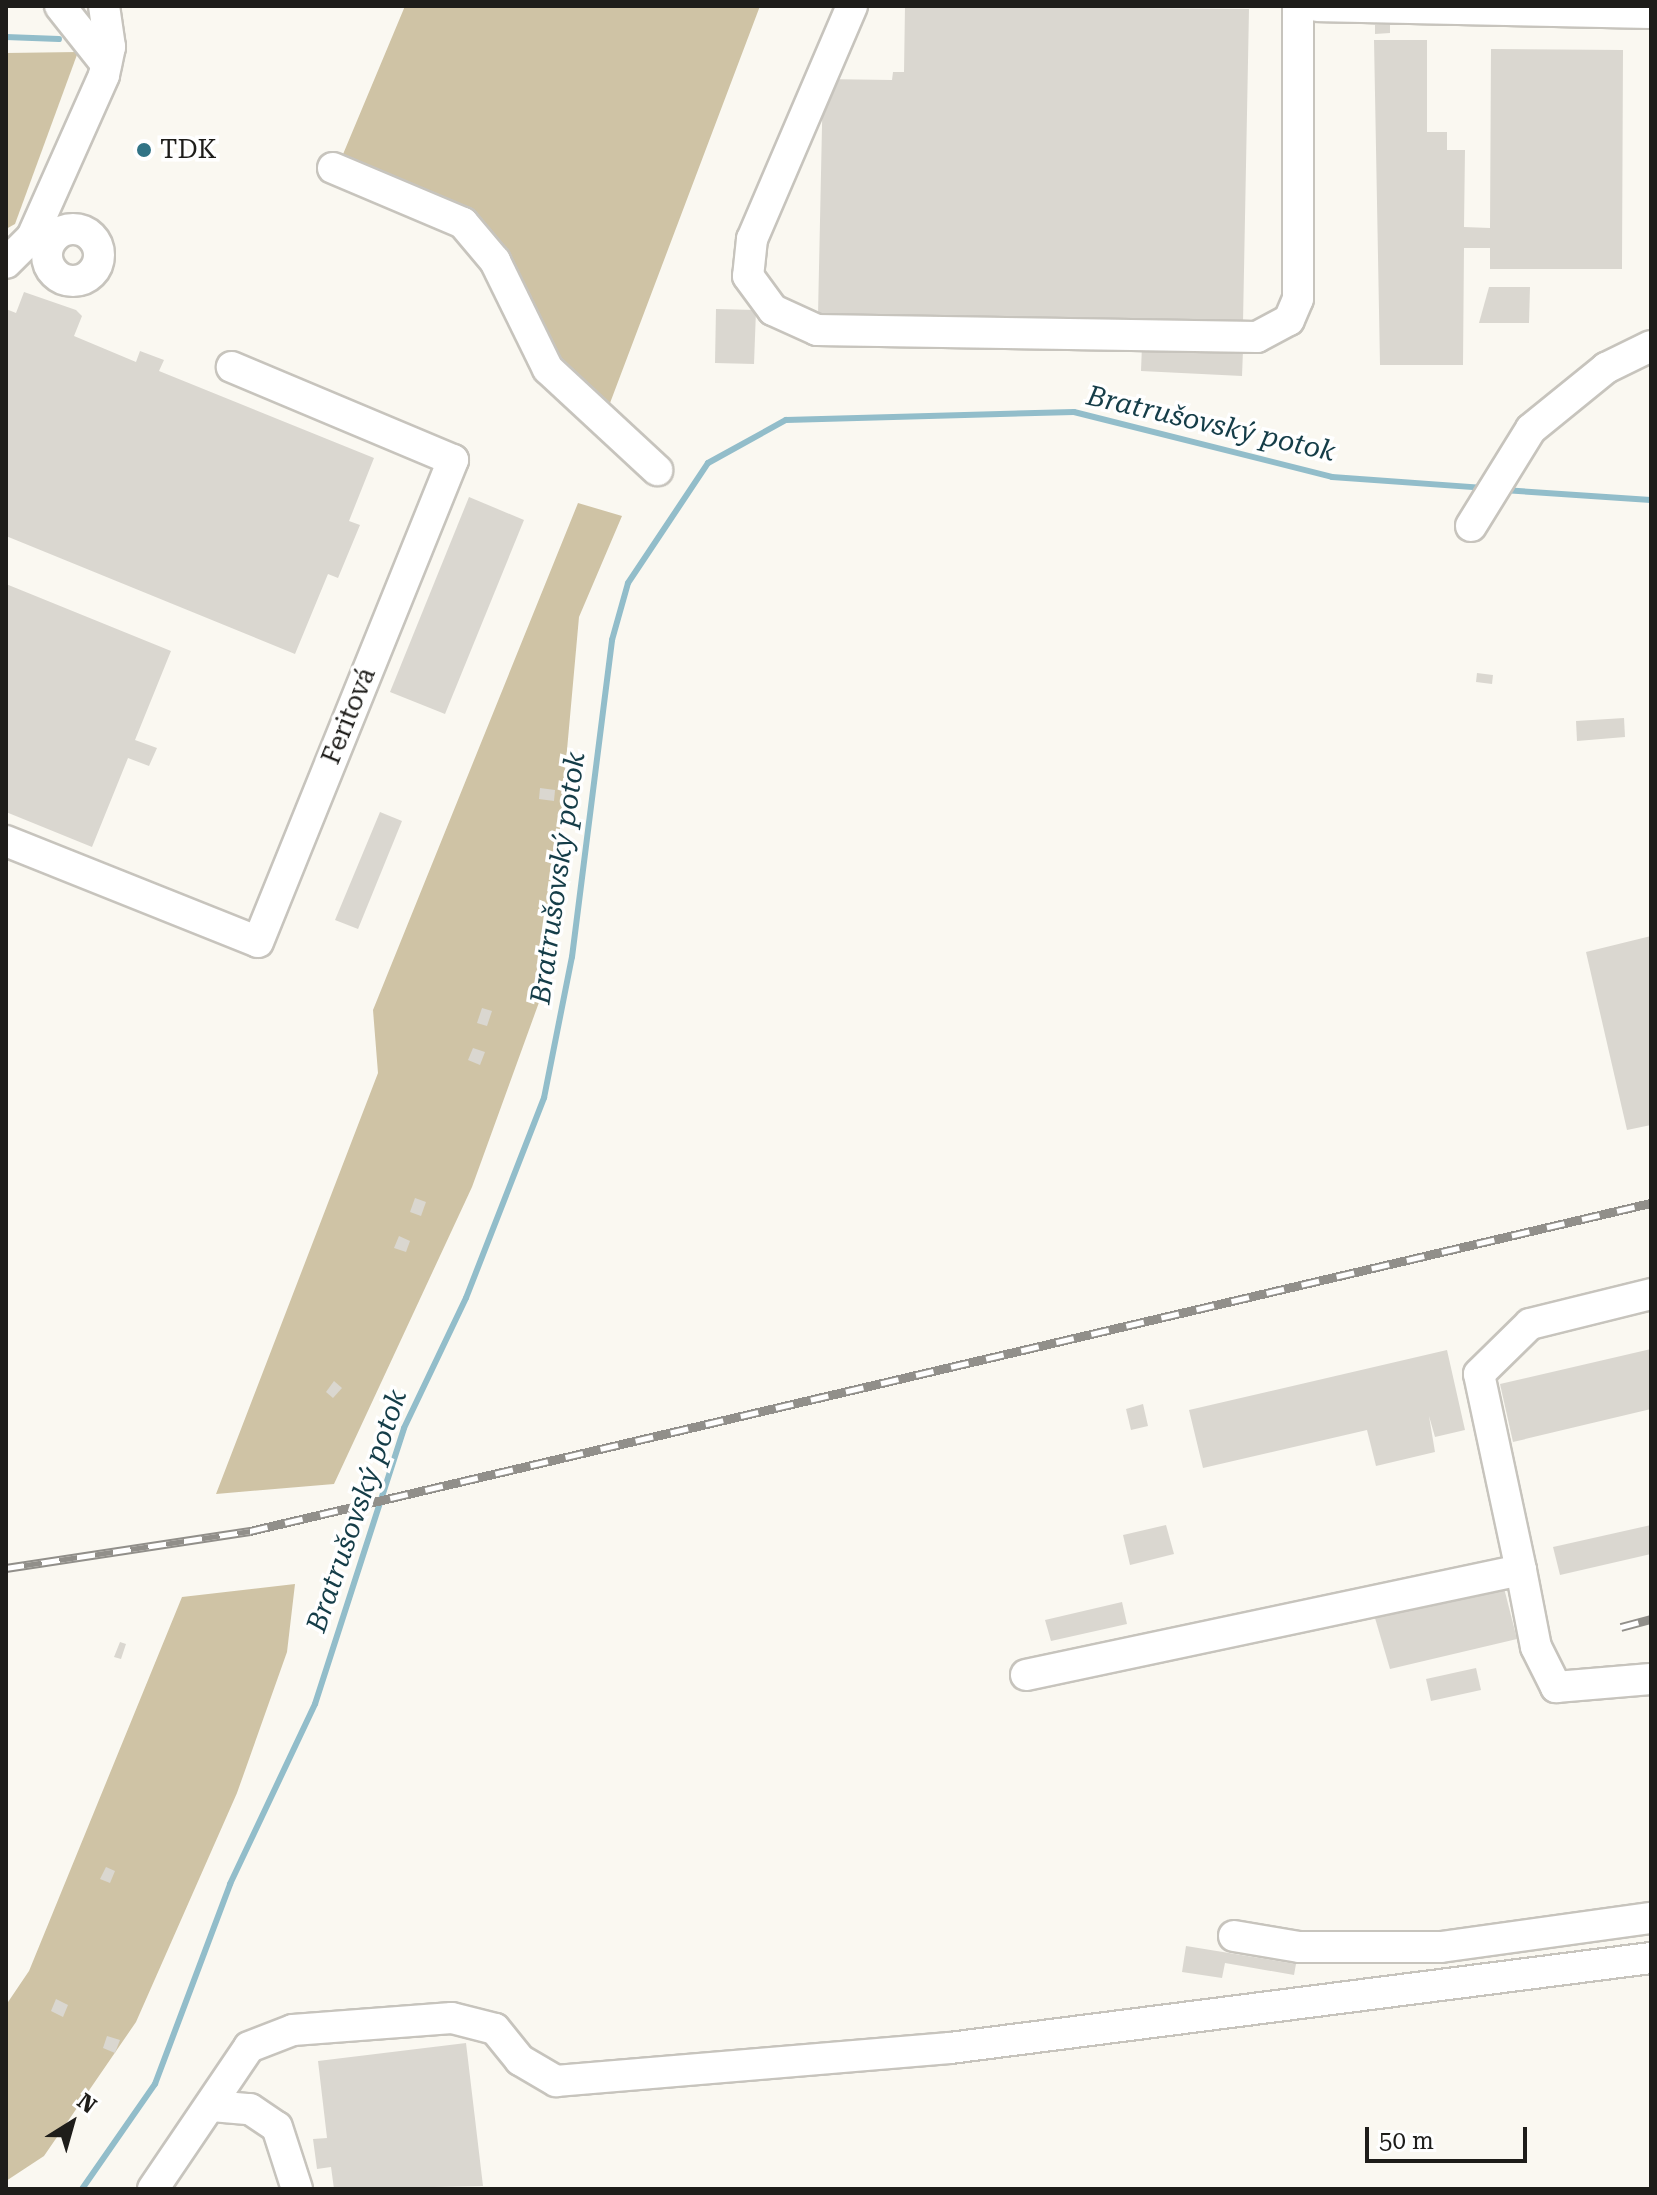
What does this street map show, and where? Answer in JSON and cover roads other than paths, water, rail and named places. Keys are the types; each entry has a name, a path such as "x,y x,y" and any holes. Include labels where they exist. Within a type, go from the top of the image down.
{"street":[{"path":"60,6 105,69"},
{"path":"6,263 41,241 105,69 104,6"},
{"path":"852,6 752,239 748,276 773,310 817,330 1257,337 1289,320 1298,299 1298,6"},
{"path":"1317,6 1350,12 1651,13"},
{"path":"333,168 463,223 495,261 548,369 657,470"},
{"path":"1475,517 1501,468 1564,398 1651,346"},
{"name":"Feritová","path":"6,841 258,942 453,460 232,367"},
{"path":"1651,1294 1530,1324 1479,1374 1536,1647 1556,1687 1651,1679"},
{"path":"1026,1675 1521,1570"},
{"path":"1234,1936 1299,1947 1441,1947 1651,1918"},
{"path":"153,2189 249,2047 293,2030 452,2018 495,2029 520,2060 556,2081 950,2048 1651,1958"},
{"path":"212,2106 250,2109 277,2127 297,2189"}],"waterway":[{"path":"6,37 59,39"},
{"name":"Bratrušovský potok","path":"82,2189 155,2084 230,1884 315,1704 404,1428 466,1298 544,1098 572,957 612,640 628,583 708,463 786,420 1074,412 1332,477 1484,488"},
{"name":"Bratrušovský potok","path":"1503,490 1651,500"}],"railway":[{"path":"6,1568 250,1531 1651,1203"},
{"path":"1621,1627 1651,1619"}],"place":[{"name":"TDK","path":"144,150"}]}
